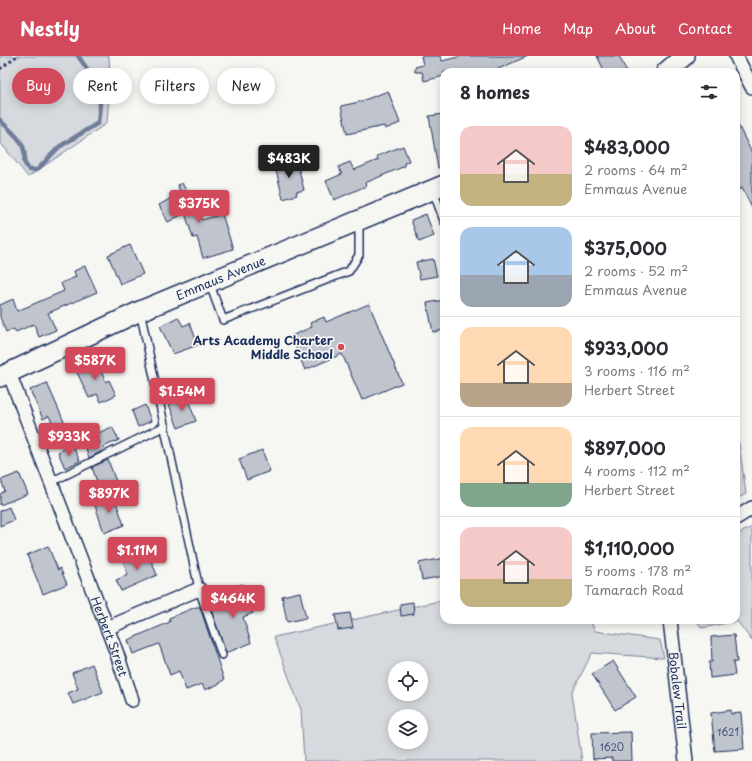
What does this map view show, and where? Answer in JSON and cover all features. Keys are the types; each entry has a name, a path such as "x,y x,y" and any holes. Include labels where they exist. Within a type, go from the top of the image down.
{"main road":[{"path":"671,68 685,56"},
{"name":"Emmaus Avenue","path":"5,375 140,311 439,187"}],"street":[{"path":"736,56 752,87"},
{"name":"Herbert Street","path":"5,375 51,482 116,651 132,700"},
{"path":"740,516 752,508"},
{"path":"107,628 199,589"},
{"name":"Bobalew Trail","path":"670,624 686,761"}],"lane":[{"path":"209,282 223,320 349,271 359,255 359,220"},
{"path":"140,311 199,589 222,655"},
{"path":"51,482 165,426"}],"path":[{"path":"0,69 13,57 17,56"}],"shaded area":[{"path":"0,56 109,56 110,68 73,68 73,104 108,104 107,123 28,177 0,142"},
{"path":"740,450 746,494 740,497"},
{"path":"752,527 752,641 739,624 740,533"},
{"path":"440,601 440,624 592,624 595,631 660,640 664,658 592,653 572,693 582,761 304,761 301,710 274,637"},
{"path":"699,624 722,624 702,628"}],"building":[{"path":"421,56 440,56 442,61 462,56 528,56 500,68 440,68 440,77 424,81 422,72 415,72 415,67 423,65"},
{"path":"597,56 619,56 625,68 603,68"},
{"path":"388,91 400,123 385,129 384,126 347,134 341,106 359,102"},
{"path":"440,115 440,168 438,168 429,116"},
{"path":"740,129 752,153 752,208 742,188 740,189"},
{"path":"403,146 409,161 404,163 405,166 365,183 366,186 334,200 326,181 342,174 338,167 350,162 354,170 378,160 377,156"},
{"path":"297,162 304,190 296,192 297,195 283,199 275,166"},
{"path":"182,183 202,220 222,214 233,249 203,258 197,237 193,238 185,213 168,222 159,205 180,193 178,185"},
{"path":"426,214 434,236 419,242 411,220"},
{"path":"130,245 143,274 120,284 108,255"},
{"path":"433,259 437,276 420,279 416,262"},
{"path":"85,266 97,292 48,313 56,330 39,337 34,324 16,332 14,329 6,332 0,317 0,305 13,299 17,311 64,291 61,283 76,277 74,271"},
{"path":"440,301 440,331 433,332 427,303"},
{"name":"Arts Academy Charter Middle School","path":"369,304 402,383 362,400 342,354 305,370 291,336 312,327 310,323 324,317 326,322"},
{"path":"178,317 183,326 190,323 198,345 173,354 160,326"},
{"path":"95,359 106,382 109,380 116,395 101,402 97,394 89,398 75,368"},
{"path":"47,383 69,433 59,437 49,416 43,419 30,390"},
{"path":"187,397 196,421 178,428 169,404"},
{"path":"145,405 151,421 138,427 132,411"},
{"path":"112,427 119,440 103,447 104,450 89,458 86,449 100,443 96,434"},
{"path":"72,445 80,461 65,468 58,452"},
{"path":"262,450 270,471 247,480 239,459"},
{"path":"108,460 117,484 100,491 92,467"},
{"path":"19,473 28,494 0,505 0,494 5,491 1,480"},
{"path":"113,493 124,525 104,533 95,505 103,502 101,497"},
{"path":"9,507 14,520 0,526 0,511"},
{"path":"48,546 58,570 60,568 67,584 43,594 27,555"},
{"path":"147,551 157,575 121,591 116,580 128,575 123,561"},
{"path":"440,559 440,577 422,580 419,563"},
{"path":"242,584 253,613 243,617 251,643 226,653 209,604 234,594 231,588"},
{"path":"300,592 306,618 287,622 282,596"},
{"path":"413,602 414,614 401,616 400,604"},
{"path":"196,607 200,607 224,680 220,682 221,683 205,690 202,684 186,690 179,671 170,675 159,644 133,654 128,640 170,622 169,618"},
{"path":"350,613 353,628 338,630 335,615"},
{"path":"734,635 737,662 733,662 735,675 710,678 709,662 712,662 711,637"},
{"path":"613,661 636,697 615,710 592,674"},
{"path":"92,664 103,692 73,704 68,693 78,689 72,673"},
{"path":"731,710 731,714 741,713 744,749 715,751 711,713"},
{"path":"631,732 632,761 612,761 612,758 593,759 592,733"}],"waterway":[{"path":"0,120 22,144 25,155 24,162 29,170 37,170 59,147 98,123 101,94 92,76 78,56"}],"place":[{"name":"Arts Academy Charter Middle School","path":"341,347"}]}
